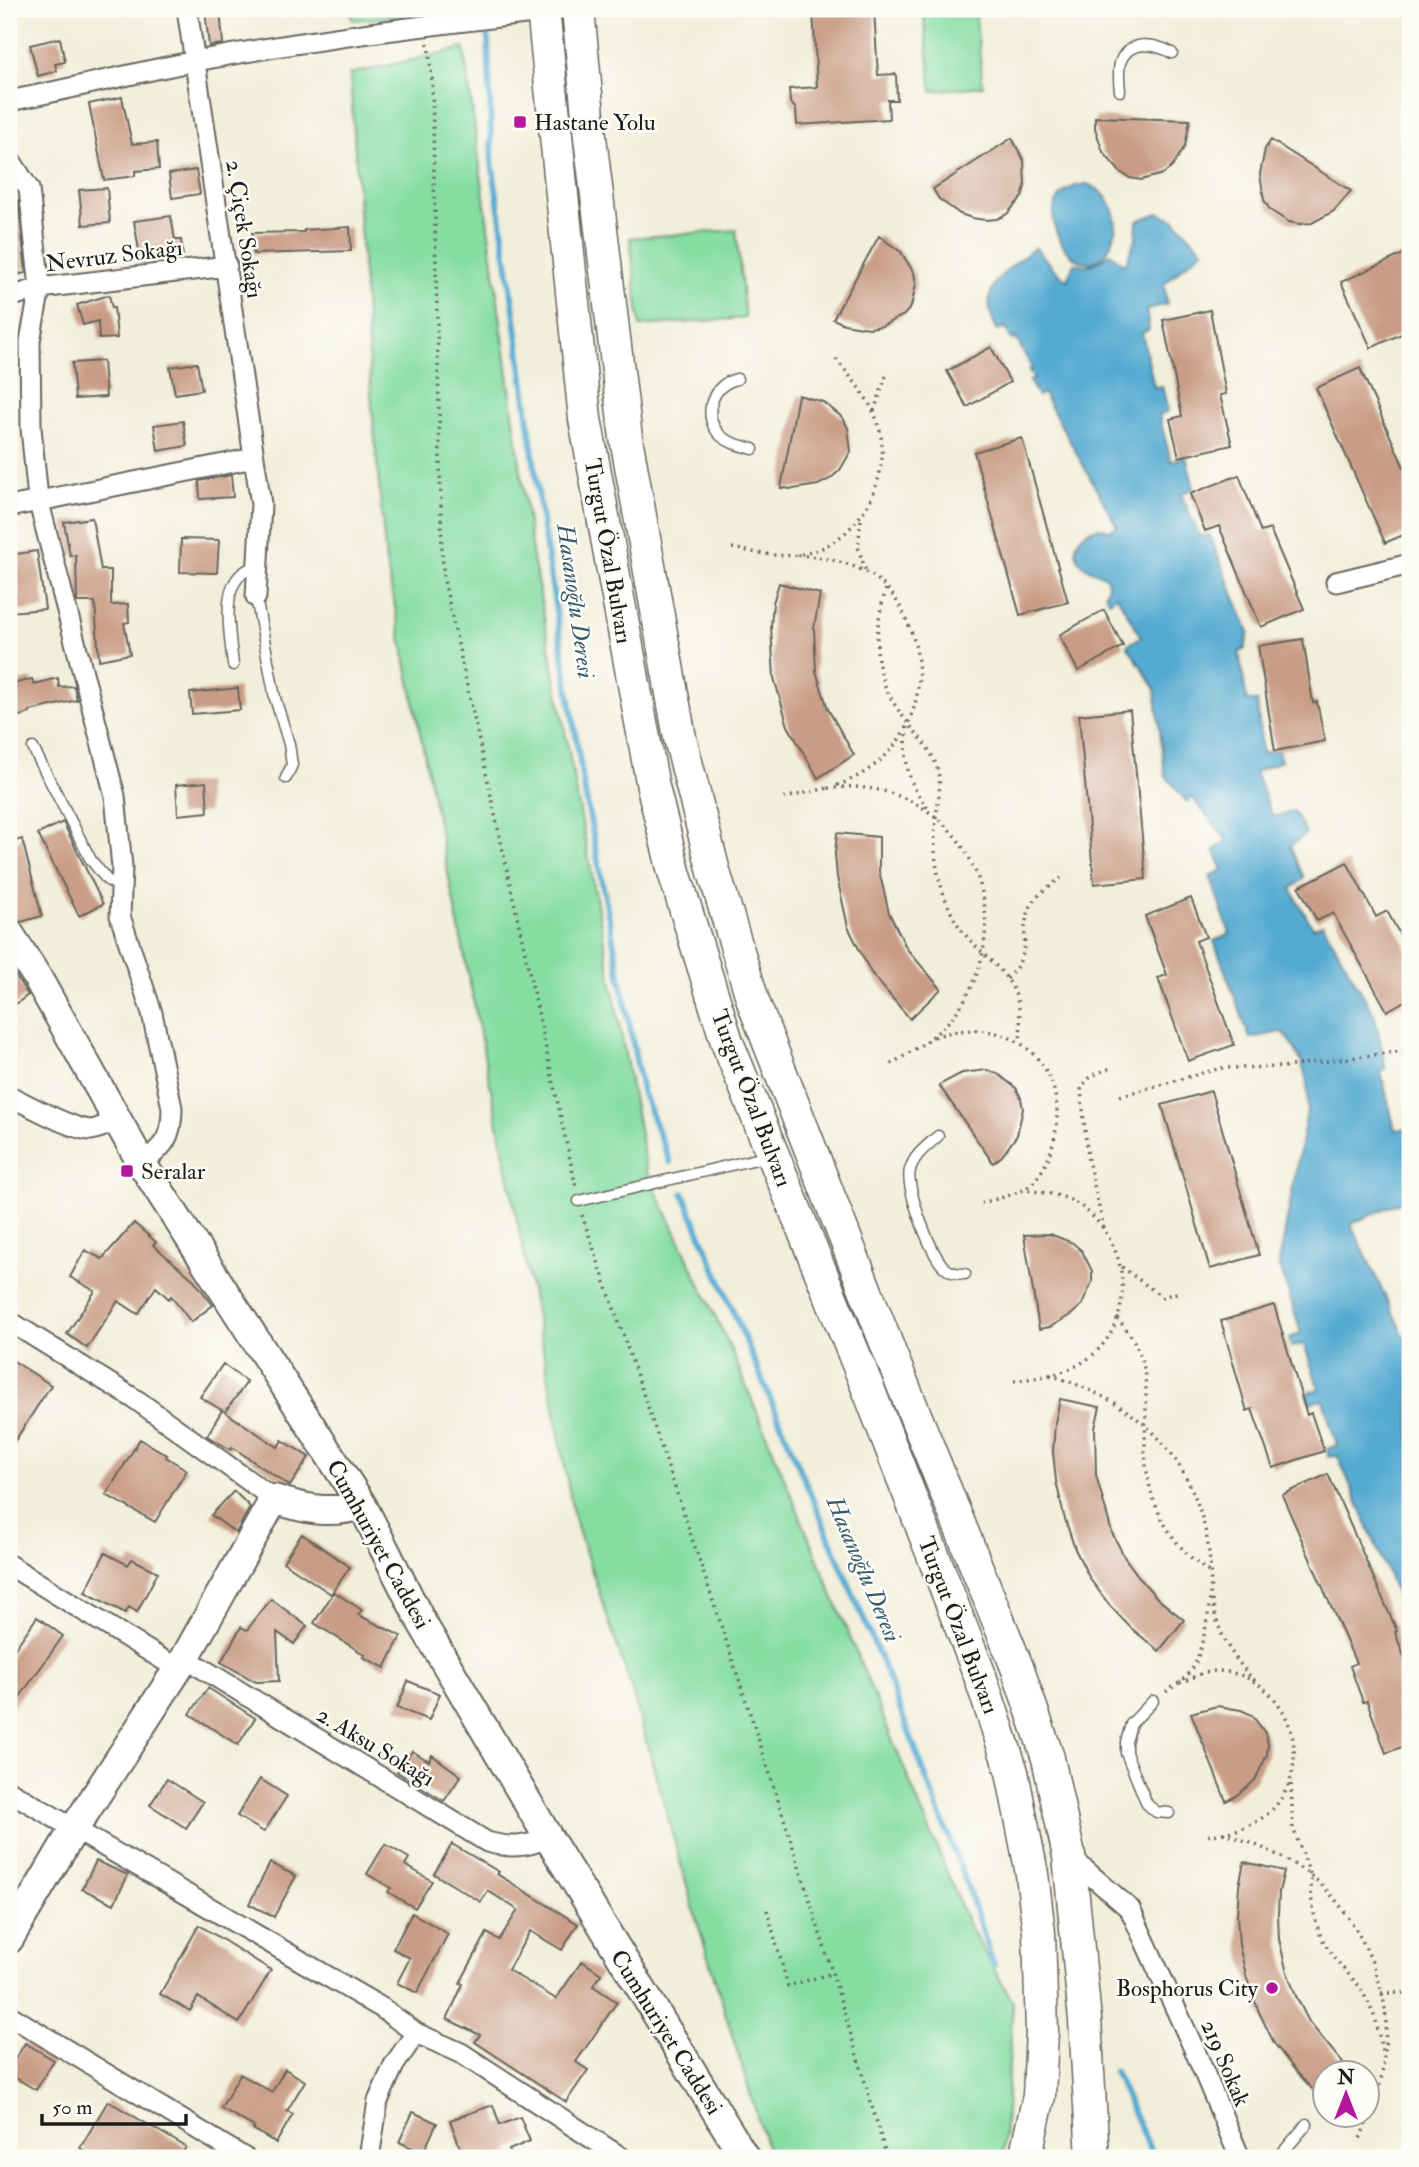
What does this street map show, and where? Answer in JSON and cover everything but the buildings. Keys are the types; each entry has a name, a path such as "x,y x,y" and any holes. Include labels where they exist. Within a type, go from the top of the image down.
{"main road":[{"name":"Turgut Özal Bulvarı","path":"578,9 590,137 626,438 680,738 714,872 754,1004 890,1353 1017,1667 1048,1758 1069,1856 1085,2020 1093,2158"},
{"name":"Turgut Özal Bulvarı","path":"543,10 585,419 653,787 674,872 727,1042 869,1391 974,1660 1012,1772 1032,1874 1039,1933 1041,1989 1039,2096 1025,2158"},
{"name":"Cumhuriyet Caddesi","path":"9,933 37,977 142,1164 362,1505 422,1623 548,1837 745,2158"},
{"path":"9,1939 74,1829 181,1664 274,1499 302,1508 329,1511 362,1505"}],"street":[{"name":"2. Çiçek Sokağı","path":"187,9 261,504 256,597"},
{"path":"9,101 194,61 543,10"},
{"path":"9,158 29,189 40,288 30,341 31,428 38,499 115,796 122,867 120,916 152,1013 172,1108 172,1121 163,1147 142,1164"},
{"name":"Nevruz Sokağı","path":"9,298 40,288 227,267"},
{"path":"9,507 38,499 254,458"},
{"path":"1336,582 1410,564"},
{"path":"9,1096 77,1128 90,1130 117,1120"},
{"path":"9,1321 138,1401 274,1499"},
{"name":"2. Aksu Sokağı","path":"9,1565 487,1842 505,1847 520,1847 548,1837"},
{"path":"9,1791 382,2008 416,2033 461,2053 622,2158"},
{"name":"219 Sokak","path":"1069,1856 1130,1909 1240,2158"},
{"path":"9,2015 245,2158"},
{"path":"369,2158 378,2101 394,2065 416,2033"}],"lane":[{"path":"1120,91 1120,65 1129,50 1139,45 1153,45 1172,53"},
{"path":"737,379 722,384 715,393 710,411 711,420 723,438 753,449"},
{"path":"233,665 230,614 232,587 246,570 257,565"},
{"path":"256,597 275,698 289,744 292,765 286,778"},
{"path":"33,748 91,860 107,880 121,887"},
{"path":"938,1136 914,1160 910,1169 910,1188 936,1258 949,1271 965,1274"},
{"path":"579,1202 773,1155"},
{"path":"1153,1701 1131,1724 1126,1753 1147,1804 1156,1812 1169,1813"},
{"path":"1279,2158 1307,2124"}],"path":[{"path":"426,25 432,79 444,580 579,1202 734,1662 833,1973 887,2158"},
{"path":"798,555 819,550 839,537 861,517 874,494 882,454 880,430 873,413 856,383 835,358"},
{"path":"873,413 886,376"},
{"path":"861,517 858,547 866,572"},
{"path":"732,548 776,556 824,557 866,572 895,598 906,619 919,659 915,705 894,747 882,761 847,782 784,798"},
{"path":"886,589 877,632 880,675 890,698 935,761 939,778 934,844 936,870 953,916 966,937 1013,987 1021,1024 1020,1042"},
{"path":"908,723 905,749 910,782 936,818"},
{"path":"828,788 854,786 880,790 904,798 948,827 974,865 983,887 987,928 983,956 971,990 959,1009 932,1038"},
{"path":"1007,979 1022,960 1030,908 1041,893 1061,877"},
{"path":"891,1064 932,1038 954,1030 978,1029 999,1033 1020,1042 1047,1072 1054,1092 1056,1129 1046,1164 1037,1179 1024,1190 982,1203"},
{"path":"1120,1096 1221,1068 1283,1067 1410,1050"},
{"path":"1014,1381 1073,1368 1104,1342 1117,1318 1123,1285 1122,1267 1105,1230 1088,1160 1081,1090 1093,1075 1111,1068"},
{"path":"1024,1190 1050,1194 1074,1202 1105,1230"},
{"path":"1122,1267 1162,1297 1180,1292"},
{"path":"1117,1318 1137,1347 1144,1368 1146,1469 1153,1500 1168,1531 1189,1558 1211,1573"},
{"path":"1050,1375 1080,1385 1112,1401 1145,1425 1173,1455 1189,1485 1202,1517 1210,1556 1216,1623 1236,1660 1277,1701 1288,1719 1294,1738 1295,1761 1291,1782 1293,1828 1311,1876 1311,1896 1321,1937 1333,1957 1360,1987 1368,2002 1376,2020 1384,2060"},
{"path":"1178,1684 1193,1669 1212,1596"},
{"path":"1153,1701 1178,1684 1201,1674 1220,1671 1241,1676 1259,1685"},
{"path":"1205,1836 1251,1825 1283,1797 1291,1782"},
{"path":"1223,1833 1271,1851 1311,1876 1339,1905 1367,1950 1384,2008 1384,2060 1377,2096 1360,2139"},
{"path":"767,1910 788,1986 833,1973"},
{"path":"1381,1993 1410,1993"}],"green space":[{"path":"351,9 463,9 463,13 352,20"},
{"path":"923,9 975,9 983,86 932,91"},
{"path":"464,48 532,553 647,1172 730,1347 968,1923 1013,2002 1003,2158 770,2158 696,1918 631,1687 574,1518 386,562 372,407 350,74"},
{"path":"736,230 745,318 640,326 630,238"}],"water":[{"path":"1086,184 1103,194 1108,201 1113,209 1115,227 1110,246 1097,260 1083,262 1070,254 1060,240 1054,223 1055,205 1065,192"},
{"path":"1158,213 1174,219 1203,250 1164,284 1167,304 1146,309 1149,330 1142,333 1154,387 1162,386 1168,411 1159,415 1171,461 1186,456 1194,488 1181,494 1200,537 1209,534 1249,632 1245,649 1239,652 1247,701 1257,701 1262,753 1278,750 1281,761 1255,772 1273,817 1294,811 1306,834 1290,846 1304,878 1291,889 1313,928 1323,924 1375,1016 1386,1069 1381,1072 1395,1130 1410,1128 1410,1141 1406,1142 1410,1166 1410,1197 1351,1224 1410,1349 1410,1626 1338,1456 1328,1457 1327,1449 1337,1445 1323,1400 1310,1403 1306,1393 1319,1389 1304,1344 1291,1347 1289,1338 1301,1333 1279,1263 1307,1111 1303,1068 1295,1050 1282,1032 1250,1038 1214,941 1230,934 1210,876 1223,870 1214,850 1227,840 1192,797 1187,802 1165,775 1155,688 1127,645 1141,637 1117,596 1109,601 1105,594 1107,578 1082,564 1077,557 1077,543 1087,532 1101,528 1110,530 1117,526 1043,393 1038,396 1029,381 1034,379 1029,370 1032,368 1016,338 1012,340 1005,327 998,331 991,316 989,303 996,282 1035,247 1067,280 1074,263 1094,264 1110,253 1125,265 1136,237 1137,221"}],"waterway":[{"name":"Hasanoğlu Deresi","path":"488,37 492,162 543,529 584,788 642,1091 670,1162"},
{"name":"Hasanoğlu Deresi","path":"683,1193 884,1667 967,1885 994,1965"},
{"name":"Hasanoğlu Deresi","path":"1114,2071 1154,2158"}],"place":[{"name":"Hastane Yolu","path":"520,122"},
{"name":"Seralar","path":"127,1171"},
{"name":"Bosphorus City","path":"1272,1988"}]}
